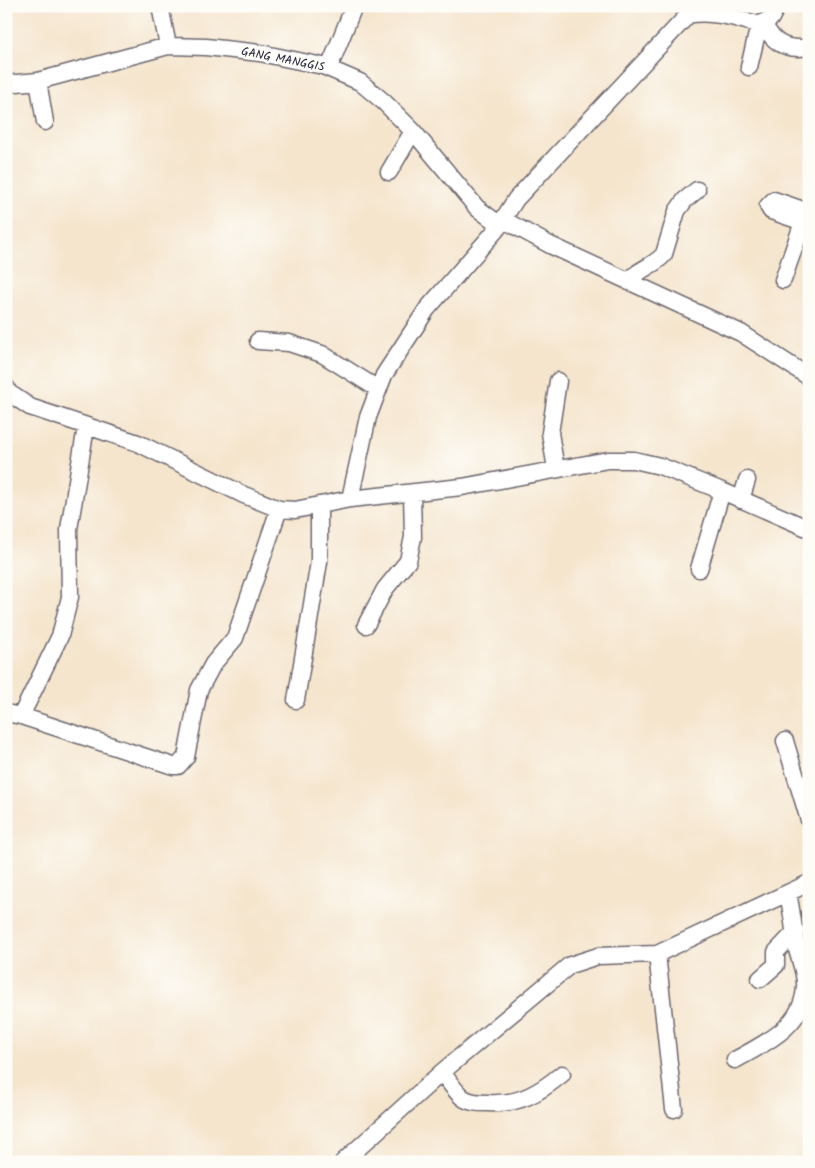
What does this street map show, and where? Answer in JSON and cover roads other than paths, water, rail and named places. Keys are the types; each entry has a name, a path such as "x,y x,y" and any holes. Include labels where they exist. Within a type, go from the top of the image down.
{"street":[{"path":"160,6 168,46"},
{"path":"329,68 354,6"},
{"path":"749,67 761,24 771,18 777,6"},
{"path":"350,499 368,417 378,389 402,344 427,309 502,223 516,199 558,157 688,15 696,13 737,18 761,24 779,45 794,49 809,47"},
{"name":"GANG MANGGIS","path":"6,84 38,80 168,46 206,47 260,53 329,68 360,82 384,102 413,131 477,208 502,223 741,333 809,377"},
{"path":"38,80 46,122"},
{"path":"389,172 413,131"},
{"path":"629,282 637,272 659,260 664,254 680,205 697,190"},
{"path":"783,280 806,215"},
{"path":"258,341 289,343 322,354 378,389"},
{"path":"556,469 550,433 558,382"},
{"path":"7,392 30,406 138,443 244,495 279,509 295,510 350,499 462,486 608,460 634,460 660,466 809,529"},
{"path":"86,426 69,529 70,597 60,636 14,715 173,766 183,762 188,750 199,690 213,664 235,638 279,509"},
{"path":"741,500 747,480"},
{"path":"699,569 722,491"},
{"path":"366,625 381,594 408,561 413,537 412,493"},
{"path":"296,700 319,562 319,505"},
{"path":"784,741 809,820"},
{"path":"343,1162 442,1072 570,965 598,956 657,954 809,883"},
{"path":"735,1060 781,1033 796,1016 805,986 803,945 796,931 788,893"},
{"path":"760,979 776,965 776,952 796,931"},
{"path":"657,954 674,1109"},
{"path":"442,1072 464,1098 476,1103 501,1104 518,1102 534,1095 562,1074"}]}
